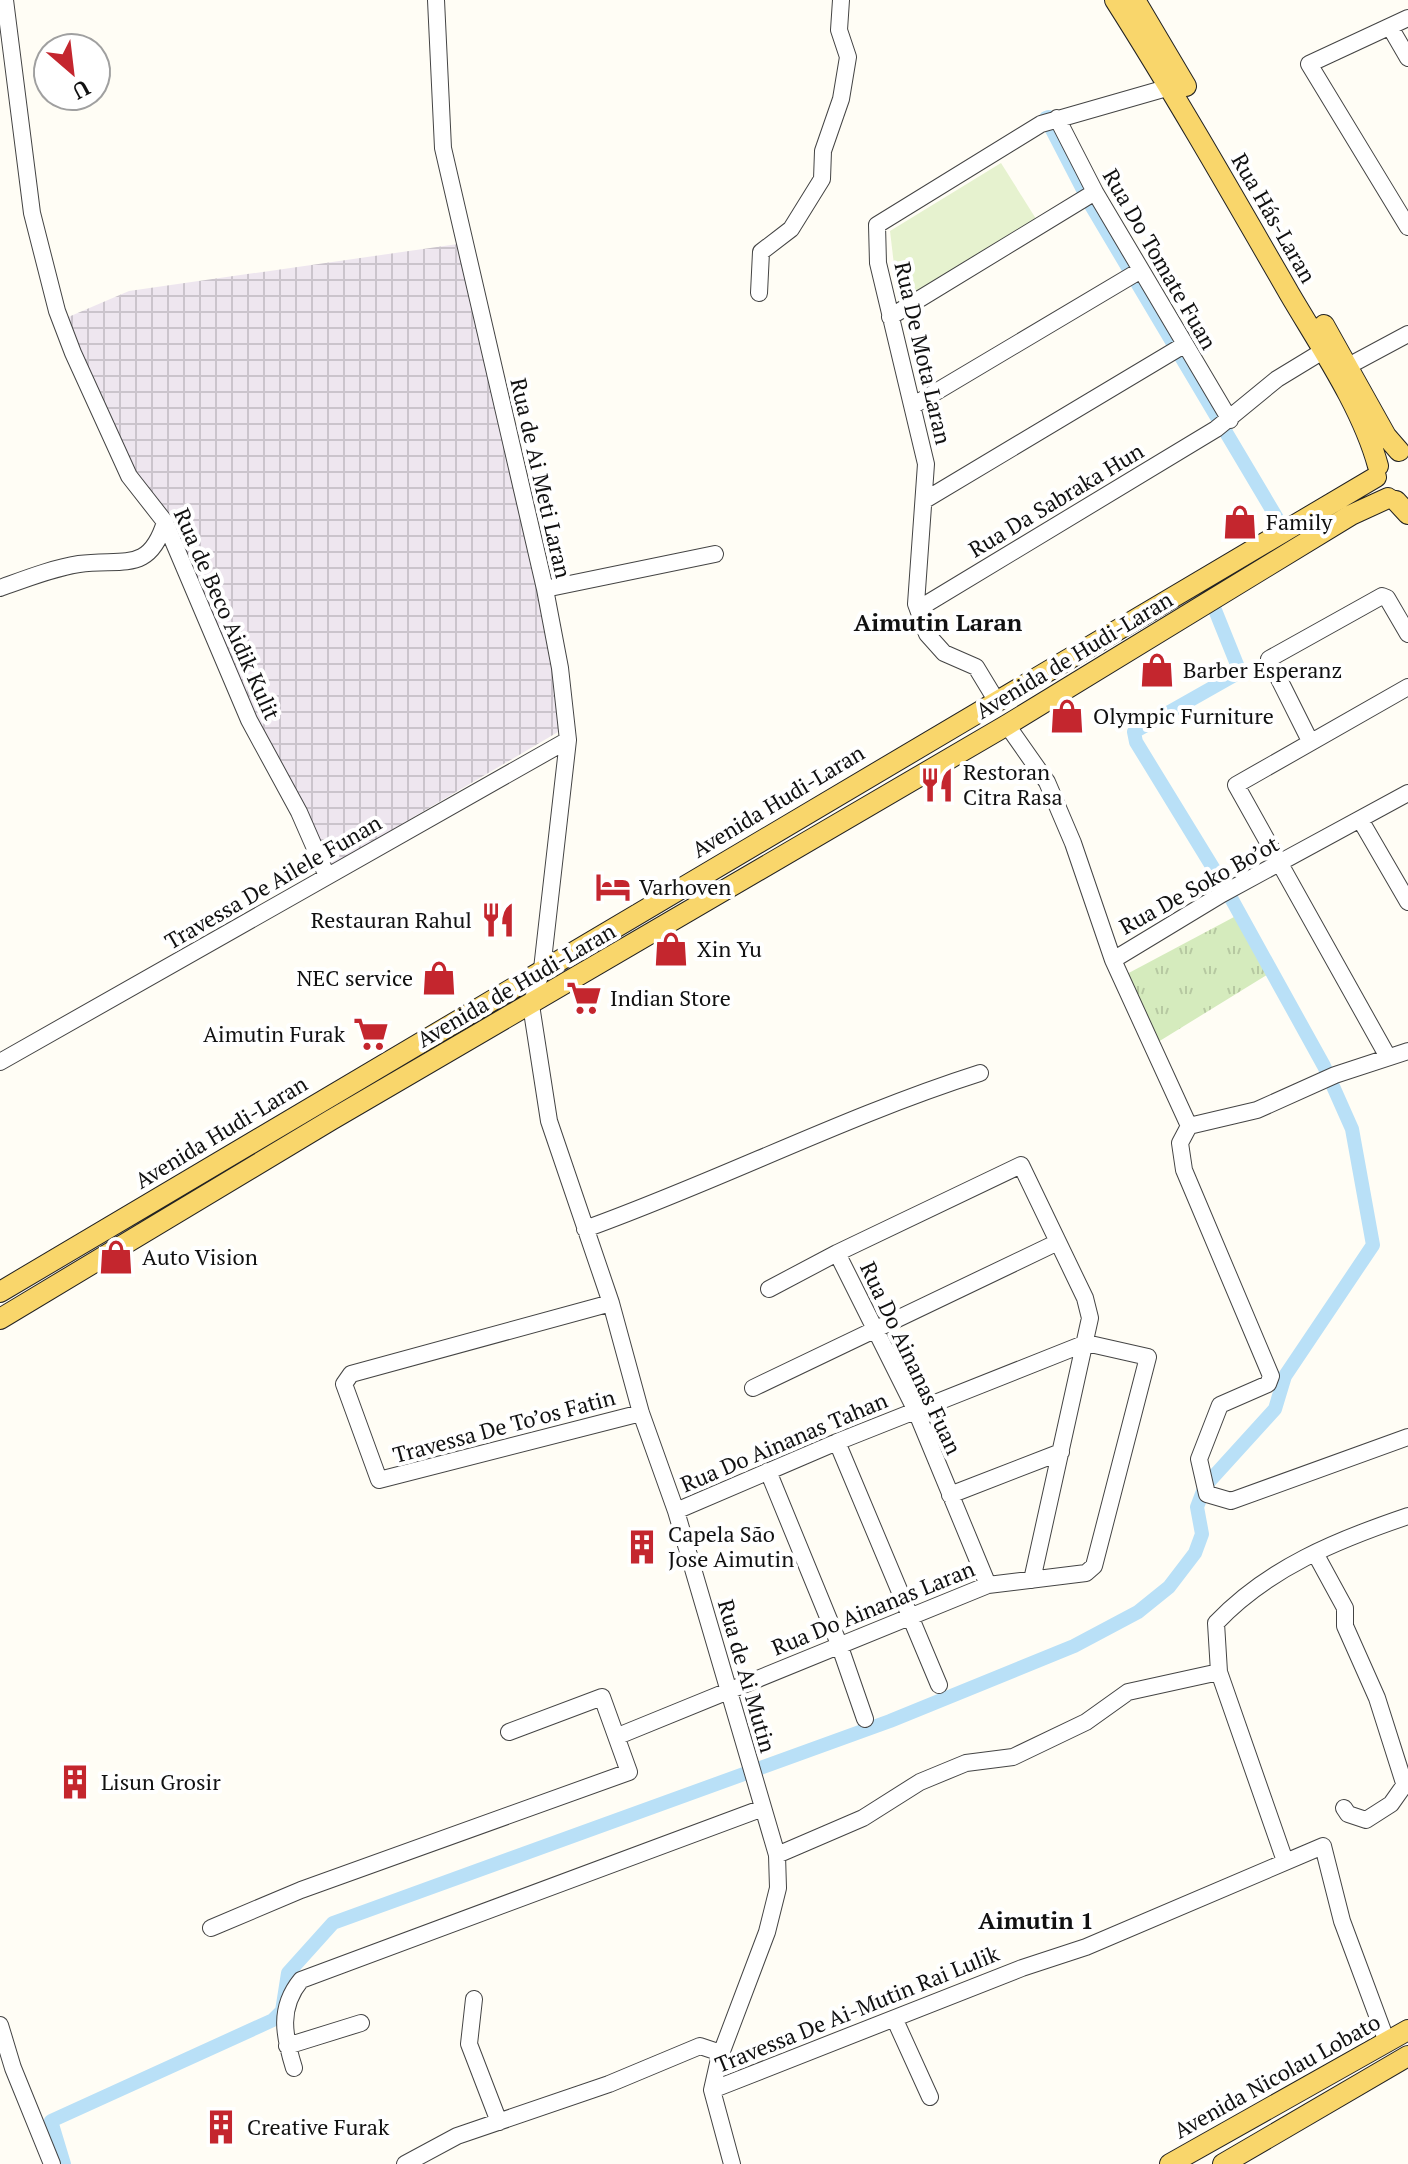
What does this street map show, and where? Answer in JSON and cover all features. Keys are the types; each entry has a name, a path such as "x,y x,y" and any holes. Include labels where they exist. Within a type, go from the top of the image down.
{"main road":[{"name":"Rua Hás-Laran","path":"1115,0 1177,84 1341,370 1386,436 1404,452"},
{"name":"Rua Hás-Laran","path":"1135,0 1177,84 1323,351 1341,370 1372,443 1381,492 1400,503"},
{"name":"Avenida Hudi-Laran","path":"0,1292 1377,471 1391,454 1404,452"},
{"name":"Avenida de Hudi-Laran","path":"0,1319 1007,725 1351,515 1400,503"},
{"name":"Avenida Nicolau Lobato","path":"1170,2164 1408,2030"},
{"path":"1223,2164 1408,2056"}],"street":[{"name":"Rua de Beco Aidik Kulit","path":"5,0 32,213 57,311 129,476 165,522 249,720 299,812 327,876"},
{"name":"Rua de Ai Meti Laran","path":"436,0 443,148 545,589 560,668 568,740 542,969"},
{"path":"759,293 761,252 791,229 822,179 823,151 841,99 848,57 839,30 841,0"},
{"path":"1408,18 1309,64 1408,227"},
{"path":"1390,27 1408,58"},
{"name":"Rua De Mota Laran","path":"918,609 926,464 878,263 877,225 1041,124 1177,84"},
{"name":"Rua Do Tomate Fuan","path":"1057,118 1088,196 1223,425"},
{"path":"890,317 1088,196"},
{"path":"914,405 1134,274"},
{"path":"1341,370 1408,334"},
{"path":"925,500 1178,350"},
{"name":"Rua Da Sabraka Hun","path":"918,609 1223,425 1277,379 1323,351"},
{"path":"0,588 78,564 136,561 158,544 165,522"},
{"path":"545,589 715,554"},
{"path":"1310,741 1269,659 1382,596 1387,598 1408,634"},
{"path":"918,609 927,634 944,653 976,667 996,700"},
{"path":"1388,1057 1236,785 1408,687"},
{"name":"Rua De Soko Bo’ot","path":"1007,725 1047,782 1073,843 1113,960 1228,891 1408,793"},
{"name":"Travessa De Ailele Funan","path":"0,1062 568,740"},
{"path":"1361,821 1408,902"},
{"path":"1113,960 1189,1126"},
{"name":"Rua de Ai Mutin","path":"542,969 531,1005 549,1121 611,1303 641,1413 676,1511 777,1855 778,1888 767,1932 721,2053 712,2090 732,2164"},
{"path":"1408,1051 1328,1078 1257,1110 1189,1126 1180,1143 1184,1170 1271,1376 1268,1384 1220,1405 1199,1459 1204,1486 1231,1501 1408,1437"},
{"path":"585,1229 642,1209 884,1106 980,1073"},
{"name":"Rua Do Ainanas Fuan","path":"988,1585 916,1411 837,1253 1019,1165 1085,1298 1090,1318 1032,1580"},
{"path":"753,1388 877,1332 1058,1242"},
{"path":"769,1289 837,1253"},
{"name":"Travessa De To’os Fatin","path":"611,1303 351,1374 345,1378 344,1384 379,1480 641,1413"},
{"name":"Rua Do Ainanas Tahan","path":"676,1511 837,1442 1086,1343"},
{"name":"Rua Do Ainanas Laran","path":"618,1736 988,1585 1086,1573 1094,1566 1148,1357 1086,1343"},
{"path":"837,1442 939,1685"},
{"path":"950,1495 1061,1452"},
{"path":"768,1471 839,1644 865,1719"},
{"path":"1285,1861 1219,1672 1216,1623 1243,1594 1315,1553 1341,1539 1408,1516"},
{"path":"1315,1553 1345,1608 1345,1626 1377,1698 1406,1782 1391,1804 1366,1820 1348,1814 1344,1808"},
{"path":"777,1855 863,1818 920,1782 966,1763 1013,1757 1086,1722 1128,1692 1219,1672"},
{"path":"211,1928 301,1890 628,1775 618,1736 602,1697 509,1732"},
{"path":"294,2068 283,2024 291,1992 301,1980 763,1808"},
{"name":"Travessa De Ai-Mutin Rai Lulik","path":"712,2090 1022,1968 1086,1947 1323,1846 1342,1921 1387,2042"},
{"path":"474,1999 469,2044 499,2122"},
{"path":"895,2020 930,2097"},
{"path":"287,2046 361,2023"},
{"path":"0,2025 13,2068 52,2164"},
{"path":"405,2164 457,2136 609,2084 700,2046 721,2053"}],"shaded area":[{"path":"465,243 562,672 563,729 332,865 59,321 129,291"}],"green space":[{"path":"1001,163 1038,222 899,307 890,231"},
{"path":"1234,917 1270,973 1158,1042 1125,975"}],"waterway":[{"path":"1049,117 1046,118 1092,207 1284,530"},
{"path":"64,2164 51,2121 273,2020 282,2011 288,1973 333,1923 890,1721 1074,1646 1138,1612 1169,1587 1195,1553 1202,1534 1197,1507 1205,1486 1275,1409 1285,1376 1373,1245 1352,1129 1324,1066 1226,889 1136,742 1134,732 1240,672 1211,600"}],"place":[{"name":"Family","path":"1240,522"},
{"name":"Barber Esperanz","path":"1157,670"},
{"name":"Olympic Furniture","path":"1067,716"},
{"name":"Restoran Citra Rasa","path":"937,785"},
{"name":"Varhoven","path":"613,887"},
{"name":"Restauran Rahul","path":"498,920"},
{"name":"Xin Yu","path":"671,949"},
{"name":"NEC service","path":"439,978"},
{"name":"Indian Store","path":"584,998"},
{"name":"Aimutin Furak","path":"371,1034"},
{"name":"Auto Vision","path":"116,1257"},
{"name":"Capela São Jose Aimutin","path":"642,1547"},
{"name":"Lisun Grosir","path":"75,1782"},
{"name":"Creative Furak","path":"221,2127"}],"district":[{"name":"Aimutin Laran","path":"938,623"},
{"name":"Aimutin 1","path":"1036,1921"}]}
